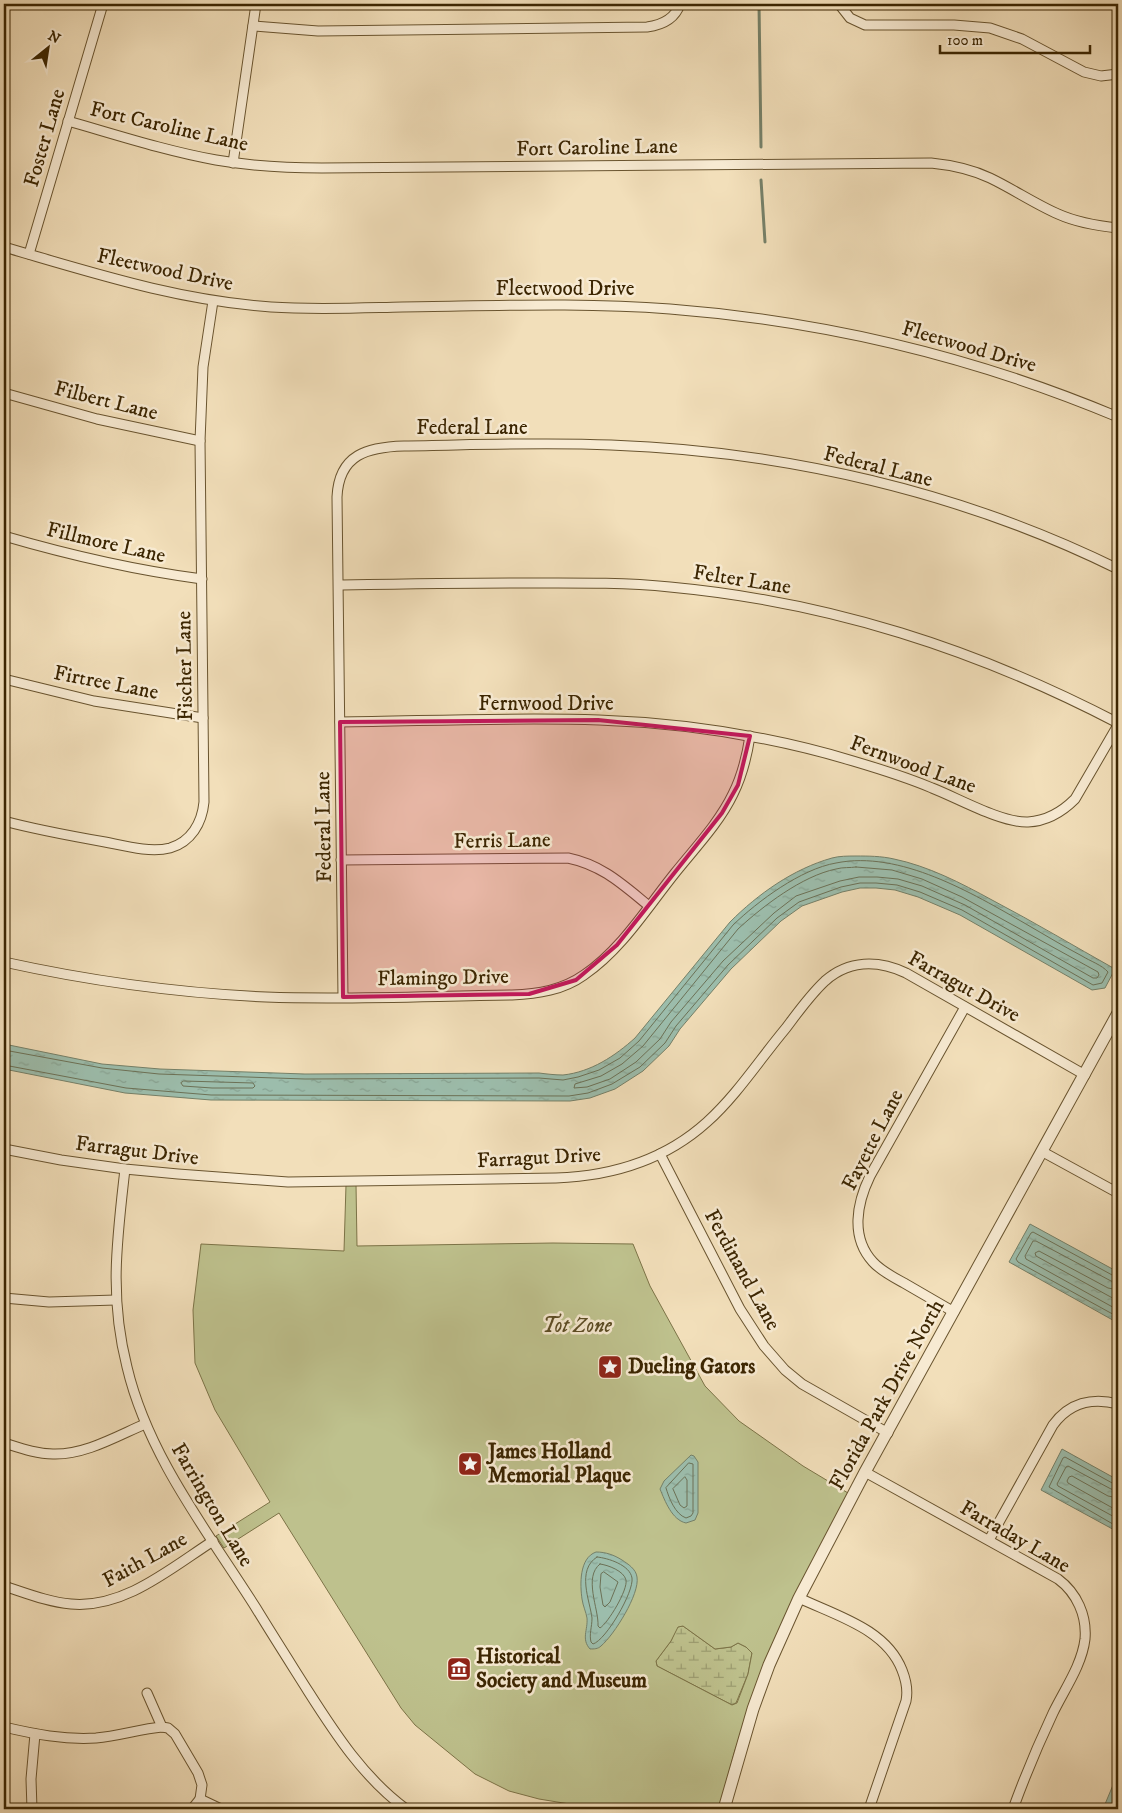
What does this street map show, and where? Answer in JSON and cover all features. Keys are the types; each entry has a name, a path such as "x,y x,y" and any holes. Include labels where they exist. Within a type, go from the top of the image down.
{"street":[{"name":"Foster Lane","path":"29,254 103,4"},
{"path":"233,163 256,4"},
{"path":"253,26 304,31 647,27 670,19 680,4"},
{"path":"839,4 850,18 864,25 954,25 990,28 1022,39 1084,72 1101,76 1118,74"},
{"name":"Fort Caroline Lane","path":"68,121 172,150 233,163 271,167 931,163 955,166 981,174 1050,210 1070,218 1089,224 1118,228"},
{"name":"Fleetwood Drive","path":"4,247 135,285 213,300 272,307 566,305 637,307 761,319 831,329 934,353 1020,379 1118,417"},
{"name":"Fischer Lane","path":"4,821 52,832 141,848 163,849 179,844 194,831 203,813 200,441 203,367 213,300"},
{"name":"Filbert Lane","path":"4,392 97,419 200,441"},
{"name":"Federal Lane","path":"343,997 337,497 342,476 349,462 362,452 380,447 404,446 610,445 684,450 802,466 865,479 958,506 1064,544 1118,569"},
{"name":"Fillmore Lane","path":"4,536 93,560 140,570 202,579"},
{"name":"Felter Lane","path":"339,585 613,584 670,587 760,599 844,616 931,642 1020,675 1059,692 1118,724"},
{"name":"Firtree Lane","path":"4,679 94,701 203,718"},
{"name":"Fernwood Drive","path":"340,722 598,720 686,727 750,736"},
{"name":"Fernwood Lane","path":"750,736 813,750 867,765 1013,820 1037,820 1061,811 1079,794 1118,724"},
{"name":"Flamingo Drive","path":"4,962 77,977 161,988 264,996 512,995 548,991 576,980 600,963 649,906 728,803 741,775 750,736"},
{"name":"Ferris Lane","path":"341,860 568,858 597,866 649,906"},
{"name":"Farragut Drive","path":"4,1149 61,1160 125,1169 288,1182 556,1178 605,1173 634,1165 660,1154 685,1139 712,1117 816,989 831,975 839,971 852,966 866,964 890,966 906,973 1085,1075"},
{"name":"Fayette Lane","path":"954,1312 885,1272 871,1260 862,1244 859,1233 858,1210 862,1194 870,1176 965,1007"},
{"name":"Florida Park Drive North","path":"724,1809 743,1743 769,1665 799,1598 865,1472 1118,1013"},
{"path":"1043,1152 1118,1193"},
{"name":"Ferdinand Lane","path":"660,1154 740,1309 764,1346 785,1370 802,1384 888,1433"},
{"name":"Farrington Lane","path":"125,1169 116,1253 118,1326 127,1370 145,1424 177,1485 345,1748 375,1783 406,1809"},
{"path":"4,1298 48,1302 116,1300"},
{"path":"990,1540 1053,1425 1060,1416 1072,1407 1086,1401 1103,1401 1118,1404"},
{"path":"4,1443 45,1454 65,1454 95,1445 145,1424"},
{"name":"Farraday Lane","path":"865,1472 990,1540 1064,1584 1079,1604 1085,1625 1085,1641 1081,1656 1035,1752 1013,1809"},
{"name":"Faith Lane","path":"4,1586 67,1604 102,1602 129,1594 213,1541"},
{"path":"799,1598 875,1635 892,1652 904,1676 907,1690 906,1701 869,1809"},
{"path":"147,1693 162,1727"},
{"path":"4,1726 36,1734 74,1738 97,1738 162,1727 170,1729 196,1769 202,1785 200,1799 192,1809"},
{"path":"32,1809 31,1779 36,1734"},
{"path":"200,1799 221,1809"}],"highlighted area":[{"path":"598,720 750,736 738,785 722,813 617,945 576,980 529,994 343,997 340,722"}],"green space":[{"name":"Tot Zone","path":"356,1184 357,1246 553,1243 633,1244 650,1286 705,1386 739,1421 803,1466 848,1493 767,1664 735,1750 719,1809 600,1809 539,1799 509,1791 475,1774 415,1725 401,1708 279,1513 224,1548 216,1536 270,1502 215,1410 195,1363 193,1310 201,1244 344,1251 346,1185","holes":["683,1626 715,1649 731,1647 738,1643 752,1653 748,1674 737,1703 732,1705 657,1666 656,1661 671,1641 678,1627"]},
{"path":"683,1626 715,1649 731,1647 738,1643 752,1653 748,1674 736,1703 732,1705 657,1666 656,1661 671,1641 677,1627"}],"water":[{"path":"856,856 894,859 944,876 1008,908 1115,969 1105,988 1092,990 960,915 918,897 895,890 860,888 842,892 802,906 781,921 731,969 680,1029 669,1046 643,1071 615,1089 590,1098 570,1101 211,1100 125,1093 4,1069 4,1044 102,1064 160,1069 305,1074 539,1073 563,1075 573,1073 602,1062 635,1038 730,922 764,892 790,876 818,863 835,857"},
{"path":"1030,1224 1118,1272 1118,1323 1009,1262"},
{"path":"1062,1449 1118,1480 1118,1532 1041,1490"},
{"path":"691,1455 698,1462 698,1513 695,1520 686,1523 673,1514 660,1489 664,1481"},
{"path":"596,1552 613,1555 629,1565 636,1574 637,1584 625,1614 613,1633 600,1647 590,1649 585,1638 587,1618 582,1599 581,1580 586,1560"},
{"path":"1118,1773 1118,1809 1103,1809"}],"waterway":[{"path":"759,4 761,147"},
{"path":"761,180 765,242"}],"place":[{"name":"Dueling Gators","path":"610,1367"},
{"name":"James Holland Memorial Plaque","path":"470,1464"},
{"name":"Historical Society and Museum","path":"459,1669"}]}
